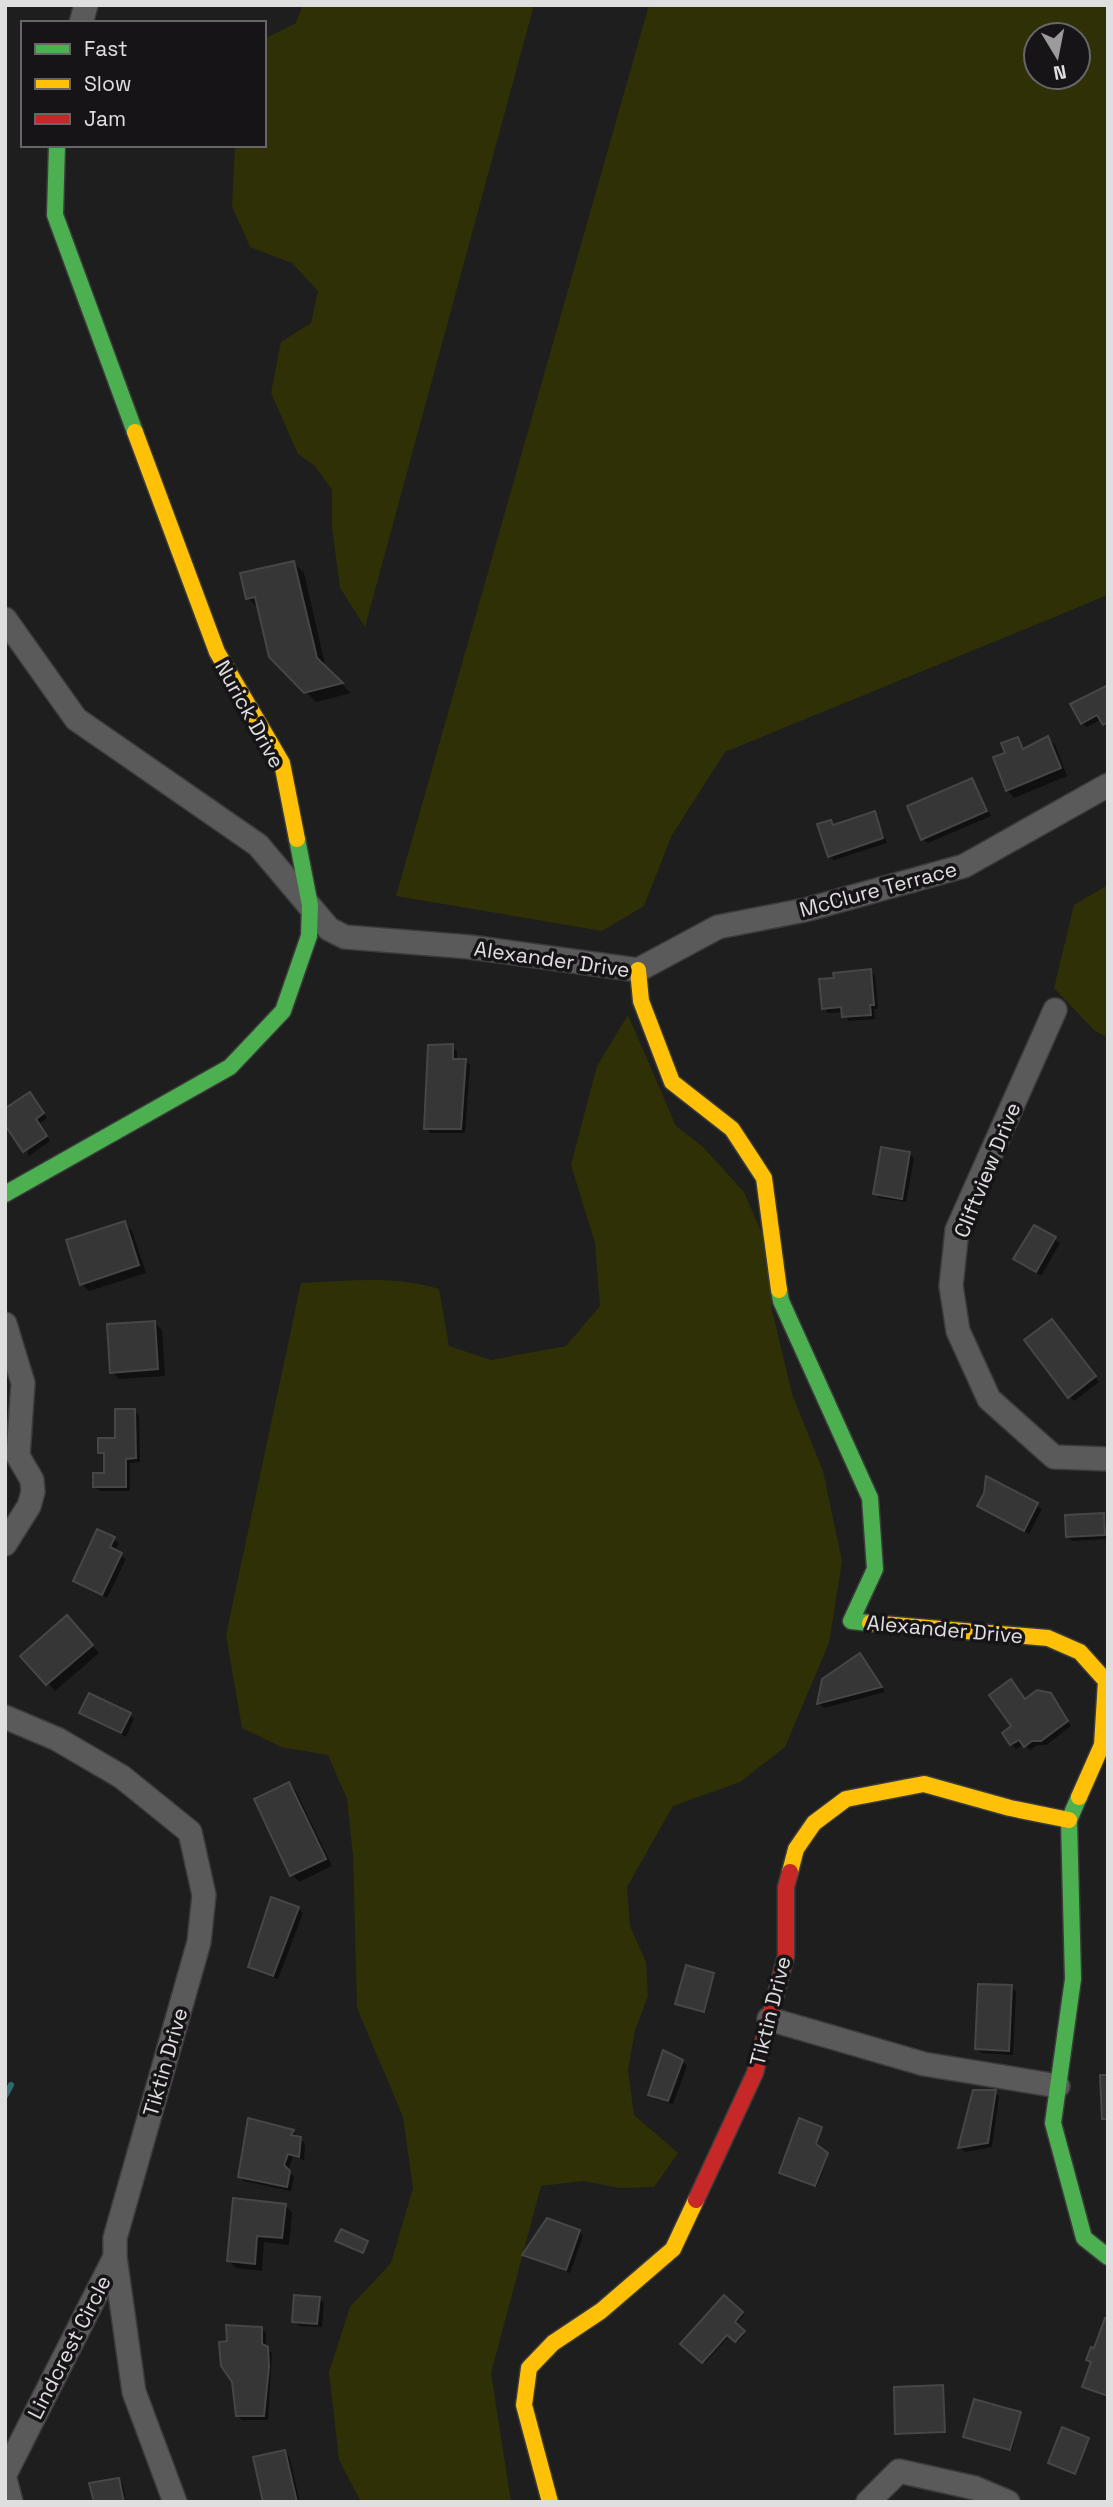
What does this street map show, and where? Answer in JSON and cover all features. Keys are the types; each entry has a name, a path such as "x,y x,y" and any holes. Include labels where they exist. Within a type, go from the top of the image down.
{"street":[{"name":"Nurick Drive","path":"5,1194 230,1067 283,1011 309,936 310,905 282,763 217,652 55,215 57,147"},
{"name":"Alexander Drive","path":"5,619 76,719 258,845 330,929 345,937 470,947 638,970 641,1001 671,1082 732,1129 764,1178 781,1301 870,1498 875,1569 851,1621 1048,1638 1080,1652 1106,1681 1102,1745 1069,1820"},
{"name":"McClure Terrace","path":"638,970 718,927 805,910 964,866 1108,785"},
{"name":"Cliftview Drive","path":"1055,1010 957,1230 951,1286 958,1331 989,1399 1054,1457 1108,1459"},
{"path":"5,1324 23,1383 18,1455 32,1480 33,1492 29,1506 5,1544"},
{"name":"Tiktin Drive","path":"5,1717 57,1739 122,1777 190,1832 204,1895 199,1942 115,2238 115,2258 134,2392 175,2502"},
{"name":"Tiktin Drive","path":"550,2502 524,2405 529,2368 553,2343 601,2311 673,2249 755,2073 786,1956 786,1888 796,1849 814,1824 846,1799 925,1784 1069,1820"},
{"path":"1069,1820 1073,1979 1054,2123 1084,2238 1108,2256"},
{"path":"769,2019 924,2064 1058,2086"},
{"name":"Lindcrest Circle","path":"5,2477 115,2258"},
{"path":"868,2502 899,2470 975,2488 1007,2502"},
{"path":"5,2477 11,2502"}],"shaded area":[{"path":"303,5 534,5 365,627 340,588 332,527 332,490 315,466 298,454 271,393 281,342 311,323 318,291 292,263 250,247 232,206 235,147 266,147 266,38 296,23"},
{"path":"649,5 1108,5 1108,595 725,752 672,835 644,906 602,931 396,896"},
{"path":"1108,885 1108,1038 1094,1030 1054,988 1074,905"},
{"path":"628,1015 676,1126 702,1146 744,1192 766,1243 772,1310 792,1394 823,1471 842,1561 829,1643 785,1747 740,1782 673,1806 627,1887 630,1926 646,1962 648,1996 635,2030 628,2070 634,2115 678,2153 654,2187 620,2188 583,2181 541,2186 491,2373 511,2502 361,2502 339,2460 329,2372 350,2307 391,2263 413,2188 403,2117 357,2008 353,1855 347,1799 328,1755 281,1747 242,1728 226,1635 301,1283 388,1280 439,1289 449,1346 491,1360 566,1346 600,1306 595,1243 571,1165 597,1066"}],"building":[{"path":"294,561 317,658 343,683 304,693 269,657 255,597 246,599 240,573"},
{"path":"1108,685 1108,722 1103,725 1097,715 1081,724 1070,704"},
{"path":"1048,736 1061,768 1006,791 993,757 1005,753 1001,743 1018,737 1023,749"},
{"path":"972,778 987,811 921,840 907,806"},
{"path":"875,811 883,838 828,857 817,824 831,820 833,825"},
{"path":"871,969 874,1005 870,1005 871,1015 842,1017 841,1007 822,1009 819,979 834,978 833,973"},
{"path":"453,1044 453,1059 466,1059 461,1129 424,1129 428,1045"},
{"path":"30,1092 44,1113 36,1119 47,1136 23,1152 5,1125 5,1104 7,1107"},
{"path":"881,1147 910,1152 902,1199 873,1194"},
{"path":"125,1221 139,1265 80,1285 66,1240"},
{"path":"1034,1225 1056,1237 1036,1272 1013,1259"},
{"path":"1052,1319 1096,1376 1068,1398 1024,1340"},
{"path":"155,1321 158,1369 110,1373 107,1324"},
{"path":"115,1409 135,1409 136,1458 126,1459 126,1487 93,1487 93,1473 104,1473 104,1453 98,1453 98,1438 115,1438"},
{"path":"986,1476 1038,1503 1024,1531 977,1506 984,1493"},
{"path":"1104,1513 1105,1535 1066,1537 1065,1515"},
{"path":"97,1529 115,1537 110,1547 122,1553 102,1595 73,1581"},
{"path":"67,1615 93,1645 46,1685 20,1656"},
{"path":"860,1653 882,1687 817,1704 822,1679"},
{"path":"1011,1679 1025,1699 1037,1690 1051,1693 1068,1721 1041,1741 1032,1741 1024,1747 1019,1740 1010,1745 1002,1733 1011,1726 989,1695"},
{"path":"89,1693 131,1713 121,1733 79,1713"},
{"path":"289,1782 326,1859 290,1876 254,1799"},
{"path":"271,1897 299,1907 273,1976 248,1967"},
{"path":"686,1965 714,1973 704,2012 675,2004"},
{"path":"978,1984 1012,1985 1009,2051 975,2049"},
{"path":"663,2050 683,2060 668,2101 648,2095"},
{"path":"1100,2075 1108,2075 1108,2119 1102,2119"},
{"path":"973,2090 996,2090 988,2143 958,2148"},
{"path":"248,2118 294,2130 291,2135 301,2137 299,2157 288,2154 284,2165 290,2171 287,2187 238,2177"},
{"path":"799,2118 822,2127 816,2144 828,2153 815,2186 779,2173"},
{"path":"233,2198 286,2204 282,2238 257,2236 255,2264 227,2261"},
{"path":"547,2218 580,2230 566,2270 522,2255"},
{"path":"341,2229 368,2241 363,2253 335,2241"},
{"path":"294,2295 320,2297 317,2324 292,2322"},
{"path":"724,2295 743,2312 735,2322 745,2331 735,2342 727,2335 702,2363 680,2344"},
{"path":"1105,2318 1108,2319 1108,2396 1082,2387 1091,2362 1086,2360 1091,2347 1094,2348"},
{"path":"226,2325 262,2327 262,2344 268,2347 269,2367 264,2416 236,2416 232,2382 221,2366 219,2342 227,2341"},
{"path":"943,2385 945,2432 895,2434 894,2387"},
{"path":"974,2399 1021,2412 1010,2450 963,2437"},
{"path":"1062,2427 1089,2438 1075,2474 1048,2463"},
{"path":"285,2450 297,2502 263,2502 253,2457"},
{"path":"119,2478 124,2502 94,2502 89,2483"}],"waterway":[{"path":"5,2096 11,2085"}],"traffic: fast":[{"path":"57,147 55,215 135,432"},
{"path":"5,1194 230,1067 283,1011 309,936 310,905 297,839"},
{"path":"779,1290 781,1301 870,1498 875,1569 851,1621 870,1623"},
{"path":"1079,1797 1069,1820 1073,1979 1053,2123 1084,2238 1108,2257"}],"traffic: slow":[{"path":"135,432 217,652 282,763 297,839"},
{"path":"638,970 641,1001 672,1082 732,1129 764,1178 779,1290"},
{"path":"870,1623 1048,1638 1080,1652 1106,1681 1102,1745 1079,1797"},
{"path":"790,1872 796,1849 814,1823 846,1799 924,1784 1010,1808 1069,1820"},
{"path":"550,2502 524,2405 529,2368 553,2343 601,2311 673,2249 696,2200"}],"traffic: jam":[{"path":"696,2200 755,2073 786,1956 786,1887 790,1872"}]}
